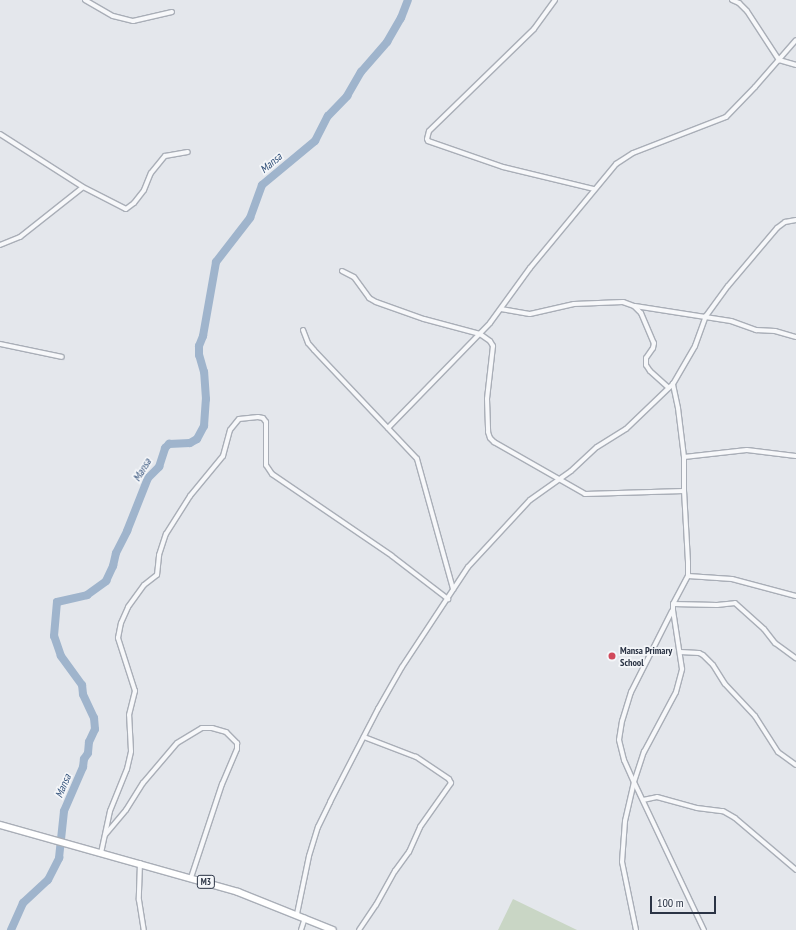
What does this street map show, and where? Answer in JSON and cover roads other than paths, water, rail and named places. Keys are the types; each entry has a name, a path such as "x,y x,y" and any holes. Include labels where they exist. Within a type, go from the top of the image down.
{"main road":[{"name":"M3","path":"0,825 140,863 254,897 333,930"}],"street":[{"path":"85,0 113,16 133,21 172,12"},
{"path":"555,0 534,29 429,131 427,138 428,140 503,167 594,189"},
{"path":"732,0 739,3 747,10 779,60 796,65"},
{"path":"388,428 480,334 501,310 530,268 616,164 627,156 726,117 755,88 796,40"},
{"path":"0,134 83,187 126,209 134,203 144,190 151,173 165,156 188,152"},
{"path":"0,245 20,237 83,187"},
{"path":"297,914 309,856 318,827 402,667 448,599 453,589 477,556 530,500 560,479 597,447 626,428 673,384 695,346 706,316 777,228 785,222 796,220"},
{"path":"342,271 354,278 369,298 376,302 424,319 480,334 490,341 493,346 487,399 490,438 494,442 585,494 592,495 684,491"},
{"path":"501,310 530,314 581,303 623,302 634,306 731,320 756,330 779,332 796,337"},
{"path":"634,306 641,313 654,343 653,348 646,358 646,365 650,371 669,388"},
{"path":"303,330 308,343 314,350 417,458 453,589"},
{"path":"0,344 62,357"},
{"path":"636,930 623,872 621,854 625,821 634,782 644,752 676,692 682,669 673,604 688,576 684,457 678,408 673,384"},
{"path":"101,852 110,811 127,770 131,751 129,715 134,686 118,638 121,623 128,608 144,585 157,575 159,555 166,534 190,496 223,456 230,430 239,419 258,417 263,418 266,422 266,465 272,474 386,552 448,599"},
{"path":"684,457 747,450 796,456"},
{"path":"688,576 732,579 796,596"},
{"path":"673,604 718,605 735,603 764,629 775,643 796,658"},
{"path":"673,610 631,692 622,721 619,740 624,760 704,930"},
{"path":"680,652 699,653 703,655 713,665 725,684 755,716 778,752 796,765"},
{"path":"104,836 126,810 143,784 177,742 192,732 202,728 212,728 226,732 233,737 237,743 237,749 222,784 191,878"},
{"path":"359,930 376,906 395,871 409,852 420,827 451,783 449,779 416,757 364,737"},
{"path":"643,800 657,797 697,808 723,811 735,818 796,870"},
{"path":"140,863 138,900 144,930"},
{"path":"301,930 305,918"}],"waterway":[{"name":"Mansa","path":"11,930 23,903 48,880 59,858 64,811 83,767 84,759 88,753 89,742 95,729 94,718 83,694 82,685 61,656 54,636 57,602 87,595 106,581 113,566 116,553 127,531 148,478 159,467 165,448 169,444 190,443 197,439 204,426 206,399 204,372 199,355 199,346 203,336 216,262 250,218 262,185 315,141 328,116 347,96 361,72 387,42 401,18 408,0"}],"place":[{"name":"Mansa Primary School","path":"612,656"}]}
